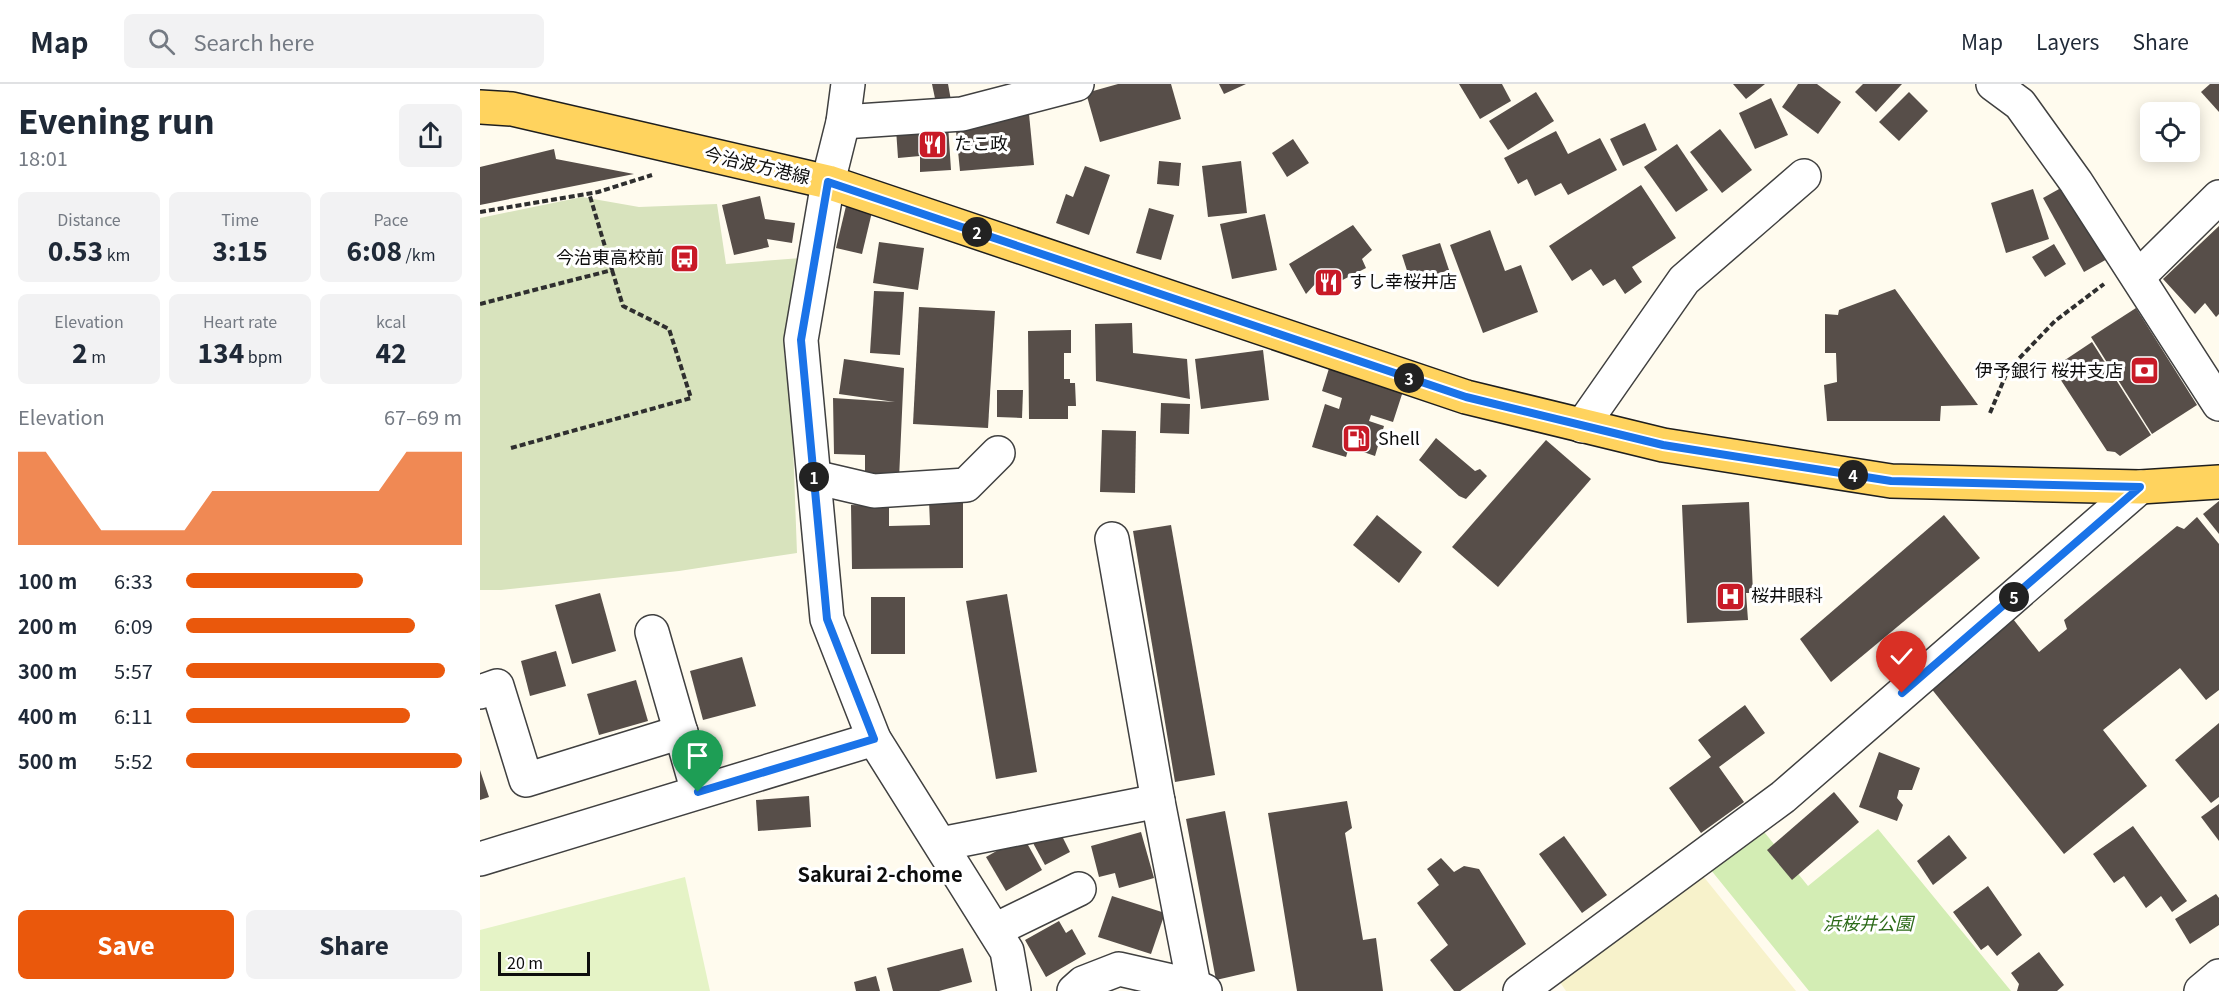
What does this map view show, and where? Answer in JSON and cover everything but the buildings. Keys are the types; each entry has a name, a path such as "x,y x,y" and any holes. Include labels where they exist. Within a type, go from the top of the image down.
{"main road":[{"name":"今治波方港線","path":"480,107 512,109 828,182 1466,397 1663,445 1891,481 2140,487 2219,482"}],"street":[{"path":"848,84 843,122 828,182 801,340 827,619 874,739 1007,951 1014,991"},
{"path":"843,122 962,114 1077,84"},
{"path":"1993,84 2027,94 2076,182 2219,404"},
{"path":"1582,426 1684,280 1804,176"},
{"path":"2134,271 2219,197"},
{"path":"814,477 874,491 966,485 998,453"},
{"path":"1520,991 1783,797 2140,487"},
{"path":"1074,991 1083,983 1119,969 1200,989 1158,801 1112,539"},
{"path":"652,632 698,792"},
{"path":"480,692 497,686 526,780 681,732"},
{"path":"480,860 874,739"},
{"path":"941,844 1158,801"},
{"path":"995,930 1078,889"},
{"path":"2201,991 2219,976"}],"path":[{"path":"480,212 589,193 662,172"},
{"path":"511,448 691,398 669,329 623,306 589,193"},
{"path":"480,304 612,270"},
{"path":"1990,412 2008,370 2055,321 2134,271"}],"shaded area":[{"path":"1699,871 1796,991 1566,991 1555,975"}],"green space":[{"path":"582,197 639,207 717,204 726,264 801,258 784,353 792,418 797,553 679,571 501,590 480,590 480,218"},
{"name":"浜桜井公園","path":"1752,817 1808,886 1878,829 2011,991 1809,991 1702,859"},
{"path":"685,877 710,991 480,991 480,930"}],"place":[{"name":"たこ政","path":"933,144"},
{"name":"今治東高校前","path":"685,258"},
{"name":"すし幸桜井店","path":"1328,282"},
{"name":"伊予銀行 桜井支店","path":"2144,371"},
{"name":"Shell","path":"1357,439"},
{"name":"桜井眼科","path":"1730,596"}],"district":[{"name":"Sakurai 2-chome","path":"880,875"}],"route":[{"path":"698,792 874,739 827,619 801,340 828,182 1466,397 1663,445 1891,481 2140,487 1902,693"}]}
